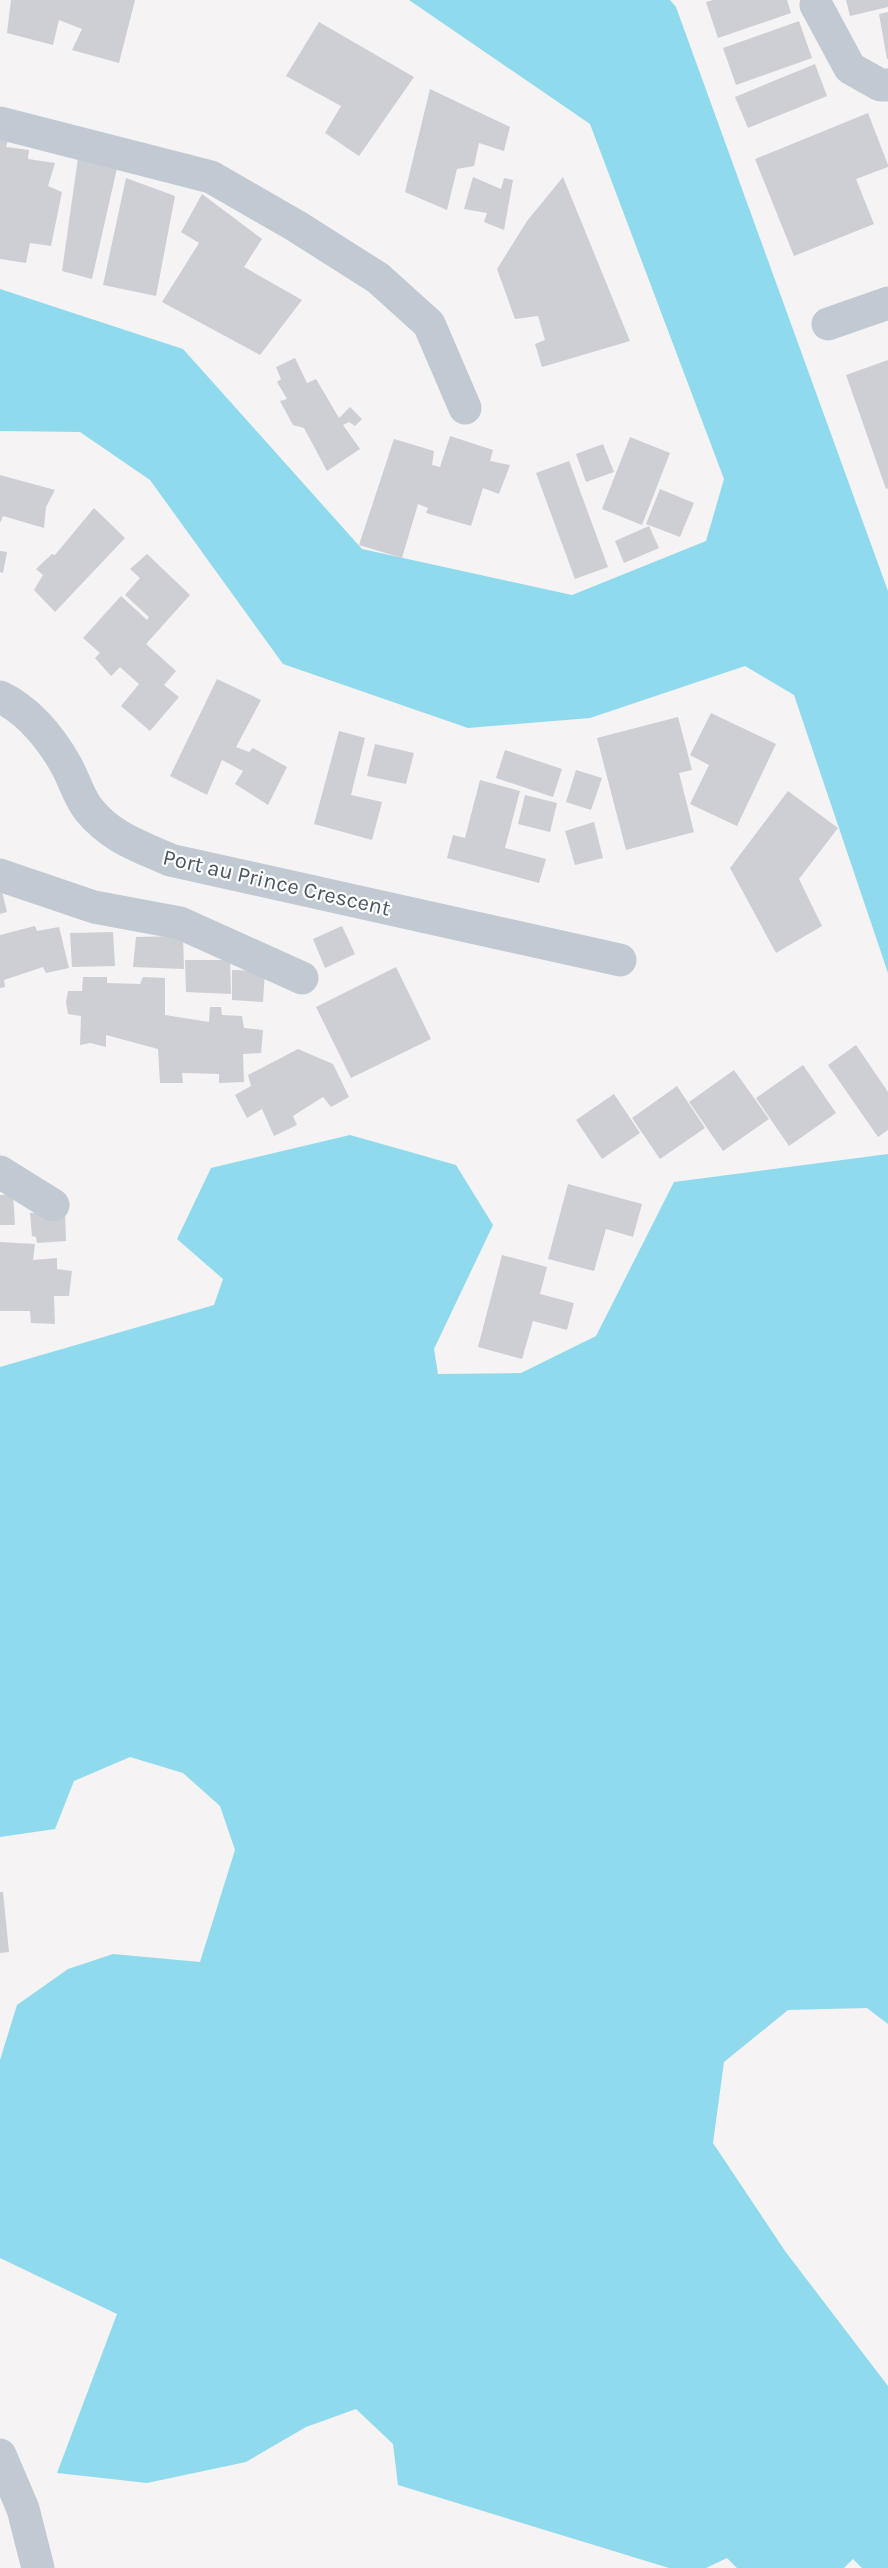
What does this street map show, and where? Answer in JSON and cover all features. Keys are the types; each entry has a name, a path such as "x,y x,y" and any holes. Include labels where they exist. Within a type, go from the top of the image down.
{"street":[{"path":"816,5 850,68 880,85 888,85"},
{"path":"0,123 211,177 296,226 378,278 429,324 465,408"},
{"path":"828,324 888,303"},
{"name":"Port au Prince Crescent","path":"0,697 14,703 42,731 66,765 88,809 111,833 170,860 620,960"},
{"path":"0,875 94,907 180,923 302,978"},
{"path":"0,1172 53,1205"},
{"path":"0,2455 23,2509 38,2568"}],"water":[{"path":"409,0 670,0 676,7 888,591 888,973 794,695 745,666 590,718 468,728 283,664 150,480 80,432 0,431 0,289 183,349 362,549 572,595 706,541 724,479 590,124"},
{"path":"350,1135 456,1165 493,1225 434,1349 438,1374 521,1373 596,1336 674,1182 888,1154 888,2024 867,2008 788,2010 724,2062 713,2143 785,2251 888,2386 888,2568 862,2568 853,2559 844,2568 737,2568 727,2558 706,2568 669,2568 398,2485 393,2444 356,2409 306,2427 246,2462 147,2483 57,2473 117,2314 0,2258 0,2060 17,2005 68,1969 113,1954 200,1962 235,1850 220,1806 183,1773 130,1757 74,1781 55,1829 0,1837 0,1367 214,1305 223,1279 177,1239 211,1168"}],"building":[{"path":"11,0 135,0 119,63 72,50 82,29 59,20 53,45 7,33"},
{"path":"713,0 787,0 791,13 718,38 706,2"},
{"path":"846,0 888,0 888,7 850,16"},
{"path":"888,12 888,59 887,59 879,14"},
{"path":"799,21 812,58 736,85 723,48"},
{"path":"319,22 414,77 359,156 325,133 341,106 286,76"},
{"path":"815,64 827,96 748,128 735,97"},
{"path":"430,89 510,127 504,151 479,143 474,166 457,169 447,210 405,192"},
{"path":"868,113 888,165 888,167 856,179 874,224 794,256 755,159"},
{"path":"0,135 9,137 6,147 29,150 28,159 55,163 48,186 62,192 51,246 30,243 26,263 0,259"},
{"path":"78,158 117,168 92,279 62,271"},
{"path":"473,177 501,189 504,178 513,180 504,230 484,222 487,213 464,209"},
{"path":"563,177 630,341 542,367 535,344 545,340 538,316 515,319 497,269 527,221"},
{"path":"126,178 175,196 156,296 103,285"},
{"path":"202,194 262,239 244,267 302,300 260,355 162,302 199,243 181,232"},
{"path":"295,358 307,383 316,379 339,418 350,407 362,419 355,426 349,422 343,425 360,449 327,471 304,428 293,425 280,401 287,399 277,382 281,379 276,367"},
{"path":"888,360 888,488 886,489 846,375"},
{"path":"450,436 493,450 490,461 510,465 499,494 483,488 471,526 426,513 428,508 418,504 402,558 359,545 394,439 434,451 432,465 440,467"},
{"path":"630,437 670,453 642,525 602,509"},
{"path":"603,444 614,472 586,482 576,454"},
{"path":"569,461 608,567 575,579 536,473"},
{"path":"0,475 55,490 46,507 44,528 3,516 0,523"},
{"path":"660,489 694,503 680,537 646,524"},
{"path":"94,508 125,538 55,612 34,590 43,575 36,569 52,554 55,555"},
{"path":"649,526 659,548 624,563 615,541"},
{"path":"0,551 7,552 3,573 0,572"},
{"path":"147,554 190,595 146,644 176,671 164,685 179,697 150,731 121,706 139,684 120,667 111,676 95,658 100,653 83,638 121,596 147,620 149,617 125,595 140,578 130,569"},
{"path":"217,679 261,700 236,747 249,752 253,748 287,767 268,805 235,784 243,771 222,760 207,795 170,776"},
{"path":"711,713 776,744 737,826 690,804 709,765 690,755"},
{"path":"678,717 692,770 679,773 694,832 626,850 597,738"},
{"path":"339,731 365,738 351,795 382,802 372,840 314,824"},
{"path":"375,744 414,753 406,784 367,776"},
{"path":"505,750 562,769 553,797 496,778"},
{"path":"576,770 602,778 591,810 566,802"},
{"path":"480,780 520,791 505,848 546,859 539,883 447,858 453,835 465,838"},
{"path":"788,791 838,828 799,879 822,926 776,953 730,868"},
{"path":"525,795 557,803 550,832 518,824"},
{"path":"594,822 603,858 575,865 565,831"},
{"path":"0,883 7,912 0,914"},
{"path":"35,926 37,931 59,927 69,968 46,973 43,967 4,980 5,987 0,988 0,935"},
{"path":"342,926 355,954 325,968 313,939"},
{"path":"113,932 115,966 72,967 70,933"},
{"path":"183,936 184,969 133,967 136,937"},
{"path":"185,960 230,960 231,994 186,992"},
{"path":"396,967 431,1039 351,1078 316,1007"},
{"path":"232,970 265,971 263,1002 232,1000"},
{"path":"83,977 107,977 107,983 140,984 143,977 165,978 165,1015 209,1022 210,1007 221,1007 222,1015 242,1016 244,1028 263,1030 261,1053 243,1054 244,1082 219,1083 219,1074 182,1073 183,1083 160,1083 158,1049 106,1035 106,1047 90,1043 80,1045 81,1016 68,1014 66,1002 68,991 82,991"},
{"path":"856,1045 888,1092 888,1130 878,1137 828,1065"},
{"path":"298,1049 333,1064 349,1097 331,1107 323,1097 293,1116 297,1125 274,1136 262,1109 247,1118 235,1095 251,1086 248,1075"},
{"path":"803,1065 836,1113 789,1146 756,1098"},
{"path":"734,1070 769,1119 723,1151 689,1102"},
{"path":"677,1086 705,1128 660,1159 632,1118"},
{"path":"614,1094 640,1133 602,1159 576,1120"},
{"path":"568,1184 642,1204 633,1237 606,1229 594,1271 548,1259"},
{"path":"13,1194 15,1225 0,1225 0,1195"},
{"path":"65,1211 66,1241 37,1243 36,1237 32,1236 30,1213"},
{"path":"0,1242 35,1244 33,1260 57,1258 57,1269 72,1271 69,1296 54,1296 55,1324 31,1323 30,1311 0,1311"},
{"path":"502,1255 547,1267 540,1294 574,1303 567,1330 533,1321 522,1359 478,1347"},
{"path":"0,1892 3,1892 9,1952 0,1953"}]}
